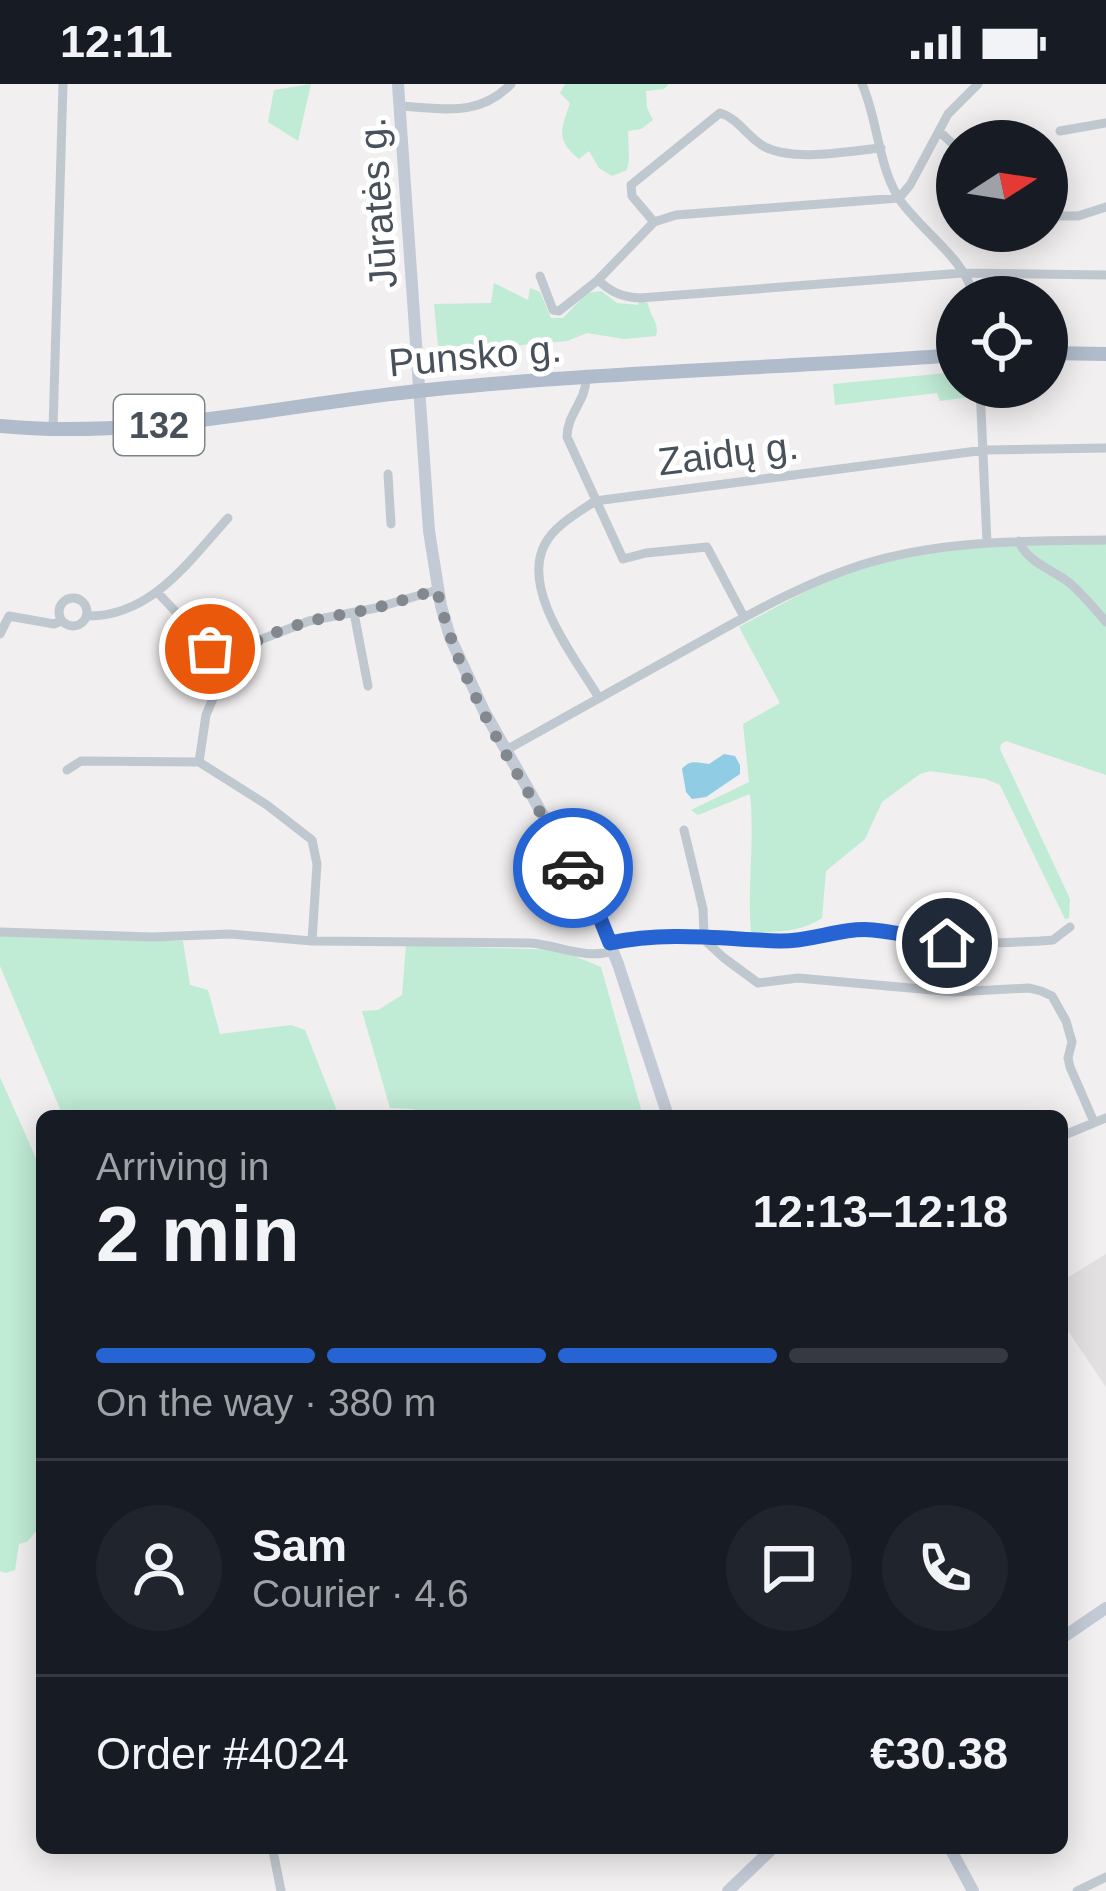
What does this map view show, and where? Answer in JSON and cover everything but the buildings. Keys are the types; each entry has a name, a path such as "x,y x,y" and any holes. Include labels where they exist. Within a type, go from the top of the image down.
{"main road":[{"path":"1068,353 1106,354"},
{"name":"Punsko g.","path":"0,426 104,429 420,390 936,356"}],"street":[{"path":"53,429 63,84"},
{"name":"Jūratės g.","path":"398,84 437,590 465,673 596,908 666,1110"},
{"path":"399,106 472,108 485,105 511,84"},
{"path":"862,84 899,199 964,276"},
{"path":"945,120 978,84"},
{"path":"654,222 632,196 631,185 720,113 730,116 766,148 784,152 881,148"},
{"path":"1068,130 1106,123"},
{"path":"540,277 553,310 564,308 654,222 676,215 899,199 936,136"},
{"path":"1068,216 1106,207"},
{"path":"598,280 611,292 640,298 963,273 1106,275"},
{"path":"586,379 586,391 572,412 567,437 623,559 706,547 744,617"},
{"path":"982,408 987,543"},
{"name":"Zaidų g.","path":"595,501 985,450 1106,448"},
{"path":"388,474 391,524"},
{"path":"595,501 556,529 545,543 538,582 545,604 599,698"},
{"path":"86,616 118,611 158,593 228,518"},
{"path":"506,750 744,617 863,564 987,543 1106,540"},
{"path":"1019,541 1027,555 1068,581 1106,622"},
{"path":"199,762 206,715 228,667 257,641 309,621 437,590"},
{"path":"158,593 228,667"},
{"path":"68,599 84,603 86,616 78,626 62,621 59,609 68,599"},
{"path":"353,613 368,686"},
{"path":"0,634 9,616 54,624 62,621"},
{"path":"68,770 80,760 199,762 267,805 312,840 317,864 312,941"},
{"path":"685,830 703,909 701,935 724,958 758,982 797,977 955,992 1041,991 1052,996 1066,1021 1072,1042 1070,1067 1094,1122"},
{"path":"0,932 530,943 599,956 612,947 701,935 787,941 874,930 947,943 1053,940 1070,927"},
{"path":"1068,1133 1106,1118"},
{"path":"1068,1633 1106,1608"},
{"path":"274,1854 281,1891"},
{"path":"728,1891 767,1854"},
{"path":"953,1854 973,1891"},
{"path":"1077,1891 1106,1877"}],"shaded area":[{"path":"1106,1254 1106,1387 1068,1331 1068,1277"}],"green space":[{"path":"311,84 298,141 268,122 274,90"},
{"path":"565,84 669,84 646,91 653,120 628,131 627,170 612,176 599,168 589,151 579,159 566,145 562,133 570,103 560,93"},
{"path":"494,283 528,300 530,288 540,292 551,318 563,318 587,293 601,291 617,303 638,305 640,300 648,303 656,336 624,339 587,333 567,341 511,346 438,346 434,304 491,303"},
{"path":"936,374 936,393 835,405 833,384"},
{"path":"1106,544 1106,775 1006,741 1000,749 1070,899 1069,918 1065,919 1000,785 930,771 882,802 865,839 826,871 822,918 797,929 751,933 750,794 698,815 691,810 749,782 743,724 780,703 739,627 810,590 883,562 994,546"},
{"path":"0,935 183,941 190,985 208,990 220,1034 291,1025 305,1030 337,1110 60,1110 0,966"},
{"path":"406,945 560,950 601,967 641,1110 390,1108 362,1011 378,1010 402,995"},
{"path":"0,1077 36,1158 36,1531 19,1544 15,1570 0,1571"}],"water":[{"path":"724,754 735,756 740,774 706,797 692,799 682,769 691,763 709,764"}],"way so far":[{"path":"210,649 228,667 271,634 437,590 450,637 484,712 573,868"}],"route":[{"path":"573,868 610,943 699,935 787,941 874,930 947,943"}]}
